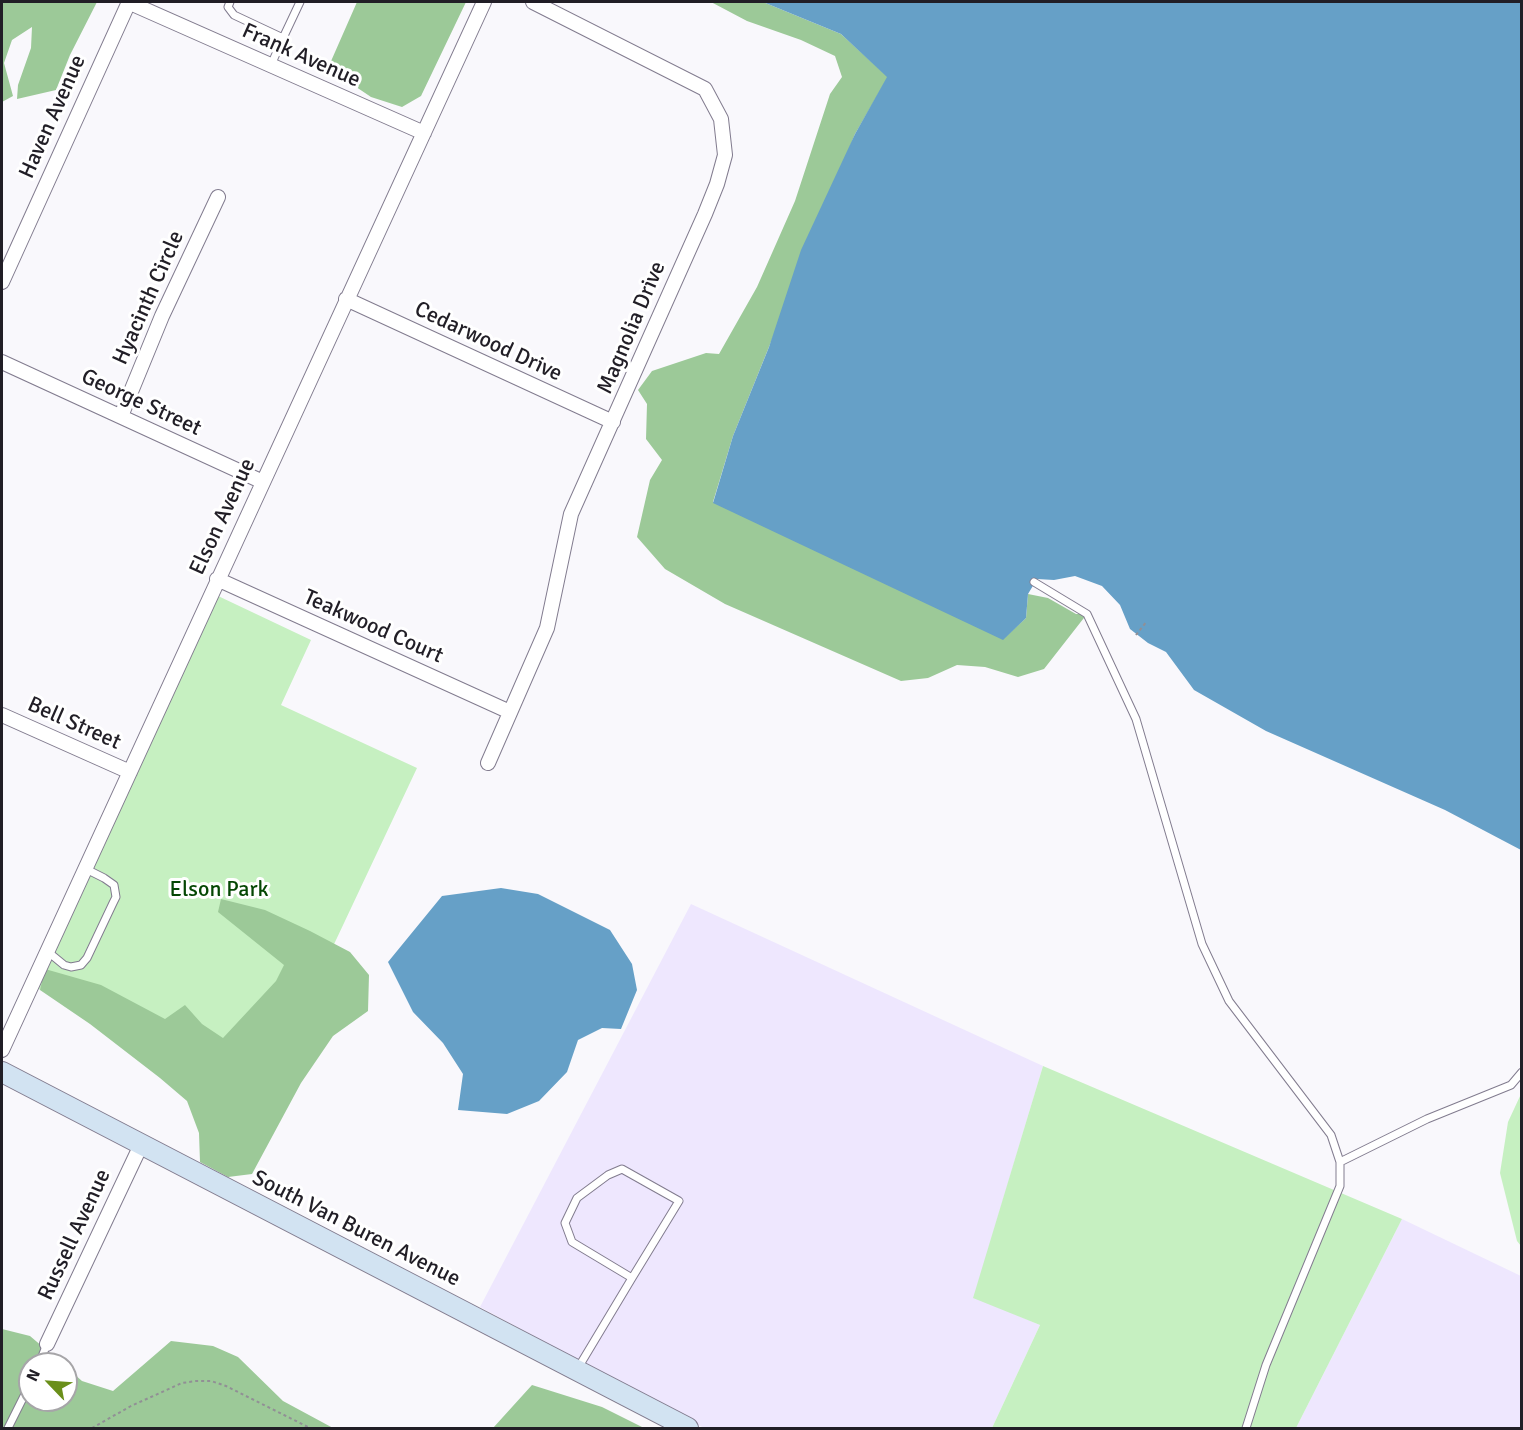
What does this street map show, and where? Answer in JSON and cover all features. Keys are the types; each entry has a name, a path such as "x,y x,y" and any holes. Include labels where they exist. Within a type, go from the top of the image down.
{"street":[{"name":"Frank Avenue","path":"128,2 424,134"},
{"name":"Haven Avenue","path":"2,282 128,2"},
{"name":"Elson Avenue","path":"2,1050 484,2"},
{"name":"Magnolia Drive","path":"488,763 547,628 571,514 717,184 725,155 721,119 705,89 533,2"},
{"name":"Hyacinth Circle","path":"121,416 162,316 218,197"},
{"name":"Cedarwood Drive","path":"346,299 613,422"},
{"name":"George Street","path":"2,362 263,482"},
{"name":"Teakwood Court","path":"217,579 510,712"},
{"name":"Bell Street","path":"2,715 130,772"},
{"name":"South Van Buren Avenue","path":"2,1072 688,1428"},
{"name":"Russell Avenue","path":"47,1344 141,1145"}],"lane":[{"path":"230,2 228,7 234,15 283,38"},
{"path":"271,65 300,2"},
{"path":"1034,582 1087,614 1136,718 1202,944 1229,1001 1331,1135 1340,1162 1340,1186 1266,1365 1246,1428"},
{"path":"47,951 64,965 71,967 81,965 87,958 116,897 114,885 86,869"},
{"path":"1340,1162 1427,1119 1511,1085 1521,1072"},
{"path":"576,1370 633,1278 678,1201 622,1169 608,1175 577,1198 565,1223 572,1242 633,1278"},
{"path":"44,1352 47,1344"},
{"path":"8,1428 18,1408"}],"path":[{"path":"1136,635 1147,621"},
{"path":"92,1428 131,1406 182,1383 196,1380 211,1381 226,1386 310,1428"}],"shaded area":[{"path":"691,904 1043,1066 974,1297 1040,1325 992,1428 704,1428 480,1307"},
{"path":"1402,1219 1521,1276 1521,1428 1296,1428"}],"green space":[{"path":"2,2 97,2 70,55 56,90 17,99 18,85 31,48 32,27 12,40 4,63 13,96 2,102"},
{"path":"357,2 466,2 421,96 402,107 371,97 328,68"},
{"path":"711,2 763,2 841,34 888,77 855,134 733,436 713,502 1003,639 1026,618 1028,594 1048,598 1076,614 1087,614 1044,669 1018,677 985,667 957,665 928,678 901,681 725,604 665,569 637,537 650,480 662,460 646,439 647,404 638,390 652,371 706,353 719,354 757,287 795,201 830,94 842,77 835,56 801,40 747,21"},
{"name":"Elson Park","path":"216,595 311,640 281,705 417,768 263,1095 32,986"},
{"path":"221,899 265,910 310,931 350,952 369,975 368,1011 333,1036 301,1083 252,1174 228,1177 200,1162 199,1133 187,1101 90,1024 40,990 45,969 101,985 165,1019 185,1005 202,1024 223,1038 276,981 284,965 218,912"},
{"path":"1043,1066 1402,1219 1296,1428 992,1428 1040,1325 973,1298"},
{"path":"1521,1094 1521,1246 1517,1241 1500,1173 1508,1122"},
{"path":"2,1329 30,1336 49,1352 18,1352 18,1412 78,1412 78,1378 82,1381 113,1391 171,1341 213,1346 238,1357 283,1401 333,1428 2,1428"},
{"path":"532,1385 602,1407 644,1428 493,1428"}],"water":[{"path":"763,2 1521,2 1521,850 1445,810 1266,731 1194,690 1166,652 1148,643 1130,629 1120,605 1102,586 1075,576 1054,580 1037,579 1028,594 1026,618 1003,640 713,503 733,436 769,347 801,250 855,134 887,77 841,34"},
{"path":"501,888 538,894 610,930 632,964 637,990 621,1029 602,1028 578,1040 567,1072 539,1101 507,1114 458,1110 463,1074 443,1043 413,1012 388,962 442,896"}]}
